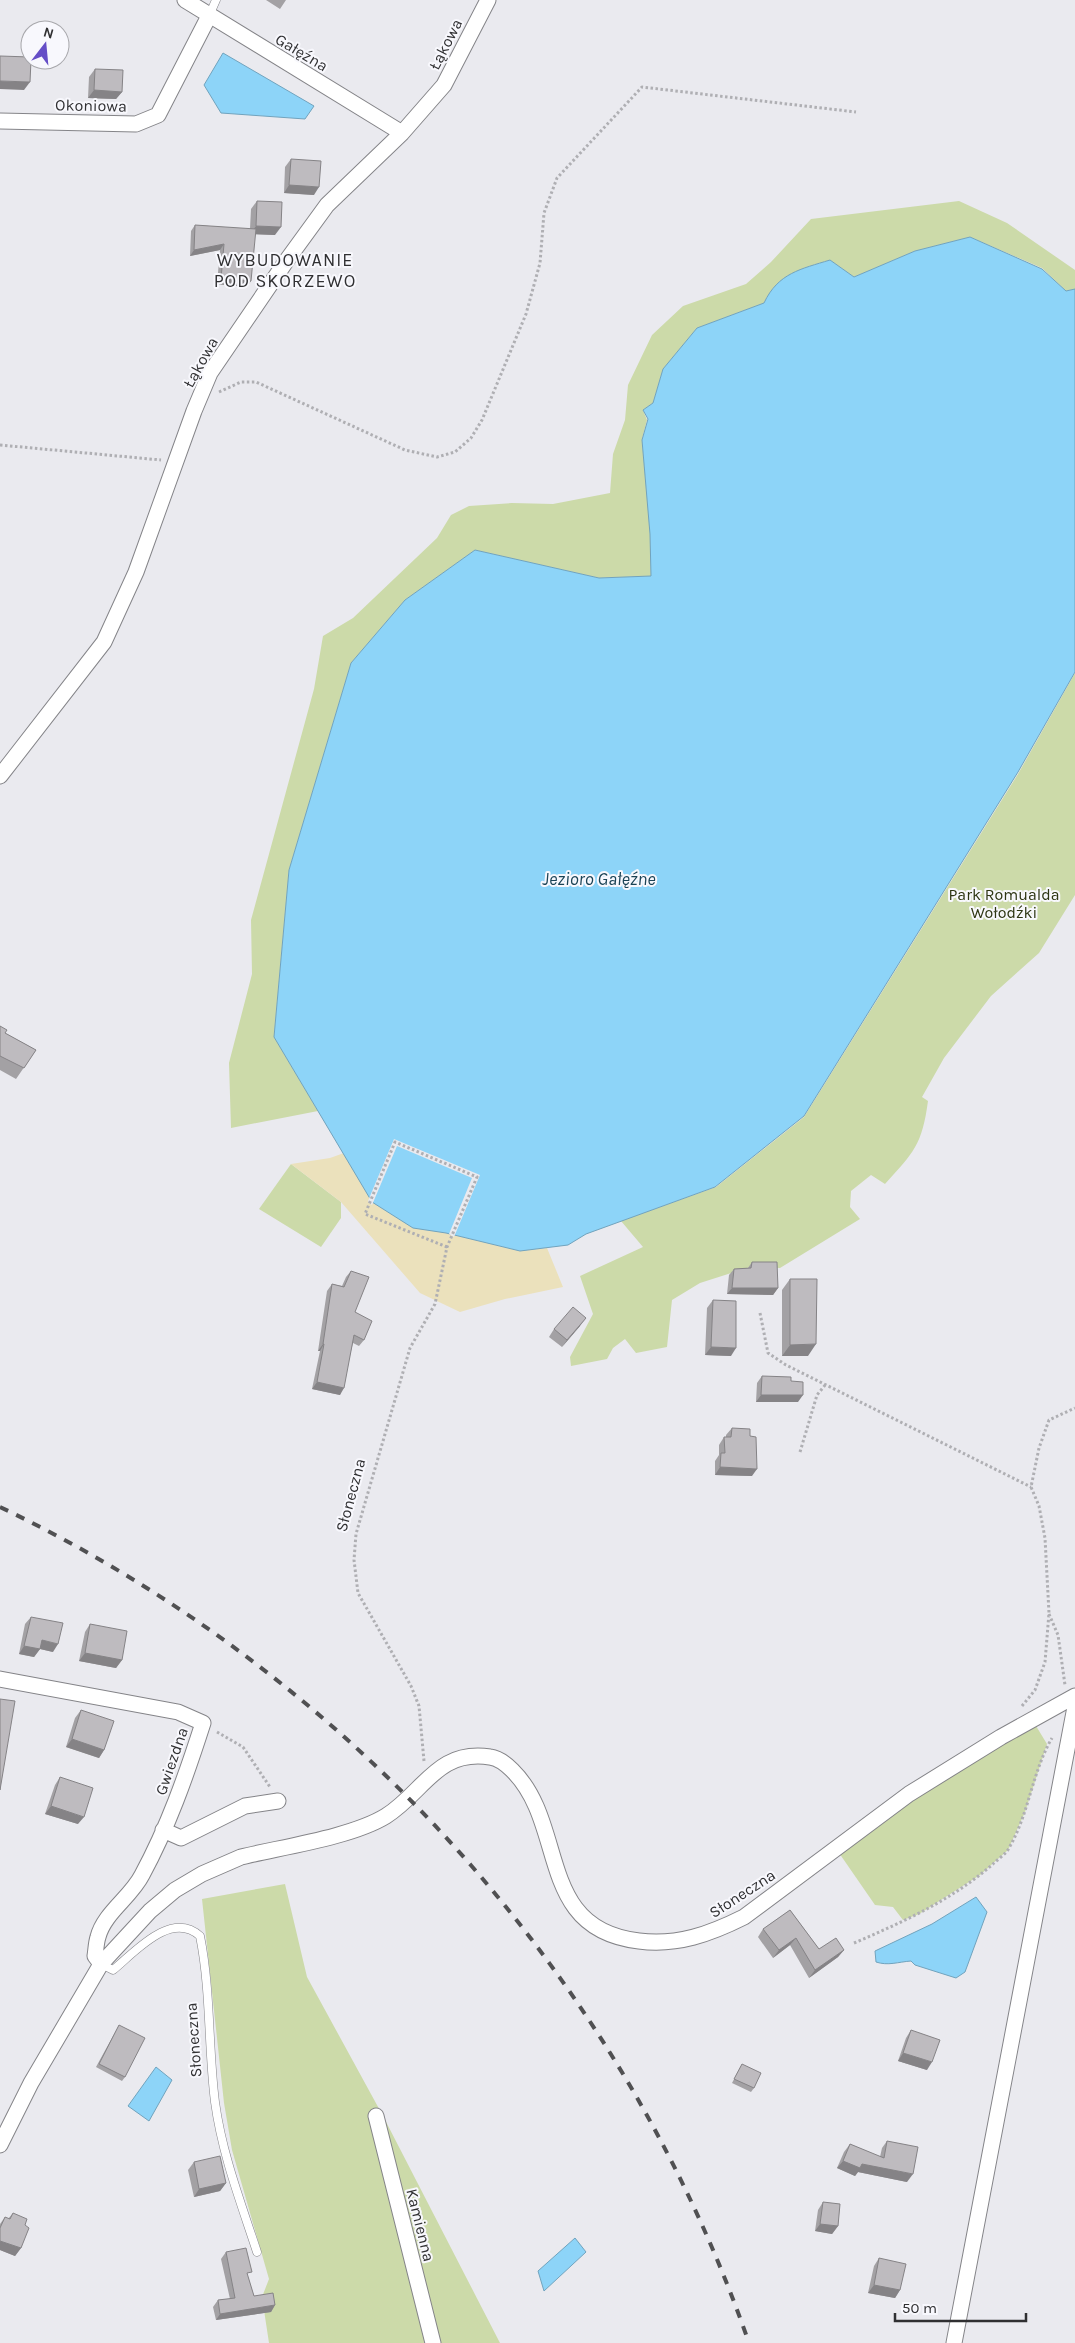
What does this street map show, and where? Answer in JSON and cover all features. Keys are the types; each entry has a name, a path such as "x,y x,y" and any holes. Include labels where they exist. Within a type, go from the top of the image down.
{"street":[{"name":"Gałęźna","path":"185,0 402,132"},
{"name":"Łąkowa","path":"0,776 104,642 136,572 210,373 286,260 327,205 402,132 444,85 488,0"},
{"name":"Okoniowa","path":"0,120 136,124 158,114 209,16"},
{"name":"Gwiezdna","path":"0,1679 178,1712 203,1723 184,1782 141,1877 105,1922 98,1936 95,1956 101,1964"},
{"name":"Słoneczna","path":"0,2145 31,2084 101,1964 150,1911 175,1890 222,1865 270,1850 368,1826 387,1816 404,1802 425,1780 454,1760 473,1755 493,1757 506,1764 517,1776 533,1799 565,1894 580,1914 601,1930 624,1939 649,1942 676,1941 715,1932 744,1917 909,1794 1072,1692"},
{"path":"954,2343 1075,1707"},
{"path":"163,1830 181,1838 245,1806 278,1801"},
{"name":"Kamienna","path":"376,2116 433,2343"}],"lane":[{"path":"209,16 216,0"},
{"name":"Słoneczna","path":"101,1964 113,1970 155,1936 172,1928 183,1926 192,1929 200,1936 207,1987 215,2102 227,2161 257,2252"}],"path":[{"path":"214,395 226,387 241,382 256,382 404,450 437,456 455,452 471,438 493,396 526,314 540,263 544,213 557,178 642,87 856,112"},
{"path":"0,445 176,461"},
{"name":"Słoneczna","path":"425,1780 419,1706 405,1674 358,1593 354,1560 356,1534 410,1348 434,1304 447,1248 476,1177 395,1142 365,1214 447,1248"},
{"path":"760,1314 768,1353 786,1365 1031,1488"},
{"path":"800,1452 817,1395 826,1384"},
{"path":"1018,1710 1035,1690 1045,1662 1049,1614 1045,1538 1039,1506 1031,1488 1038,1448 1049,1420 1075,1408"},
{"path":"1049,1614 1058,1635 1064,1685 1072,1692"},
{"path":"203,1723 243,1747 263,1774 278,1801"},
{"path":"854,1943 920,1915 980,1875 1008,1850 1026,1813 1037,1774 1053,1736"}],"green space":[{"path":"959,201 1007,223 1075,270 1075,289 1066,291 1042,268 970,237 915,251 854,277 830,260 791,274 776,285 764,303 697,328 663,369 653,403 643,410 647,420 642,439 650,528 651,576 599,578 475,550 405,600 351,663 289,870 274,1037 318,1111 231,1128 229,1063 252,974 251,920 314,689 323,636 353,618 437,538 451,515 469,506 512,503 553,504 610,493 613,454 625,420 628,385 652,335 683,306 746,284 771,262 811,219"},
{"name":"Park Romualda Wołodźki","path":"1075,673 1075,895 1039,953 991,996 944,1058 922,1097 928,1101 926,1116 919,1138 910,1155 885,1184 871,1175 851,1191 850,1207 860,1219 780,1268 750,1267 700,1283 672,1300 667,1347 636,1353 625,1339 613,1348 607,1359 571,1366 570,1357 593,1314 580,1276 643,1247 621,1221 716,1187 804,1117 1018,774"},
{"path":"291,1164 341,1202 341,1218 321,1247 259,1209"},
{"path":"1033,1721 1047,1744 1025,1812 1008,1850 980,1875 919,1914 903,1920 893,1907 875,1905 837,1850"},
{"path":"285,1884 307,1977 383,2116 500,2343 269,2343 262,2297 269,2279 232,2150 224,2103 202,1899"}],"sand":[{"path":"344,1153 372,1202 413,1228 446,1233 520,1251 547,1248 563,1287 505,1299 460,1312 420,1293 341,1202 291,1164 330,1158"}],"water":[{"path":"223,53 314,106 305,119 221,113 204,85"},
{"name":"Jezioro Gałęźne","path":"970,237 1042,269 1066,291 1075,289 1075,672 1018,772 804,1116 715,1187 586,1234 568,1245 520,1251 446,1233 413,1228 372,1202 274,1037 289,870 351,663 405,600 475,550 599,578 651,576 650,534 642,440 648,419 643,410 653,403 663,369 697,328 764,303 776,285 783,279 809,266 830,260 854,277 915,251"},
{"path":"976,1897 987,1912 965,1972 956,1978 915,1965 911,1961 889,1964 876,1962 875,1951 932,1924"},
{"path":"156,2067 172,2080 149,2121 128,2106"},
{"path":"575,2238 586,2252 544,2291 538,2271"}],"pier":[{"path":"394,1139 480,1175 454,1237 449,1234 472,1178 397,1146 372,1205 369,1203 368,1201"}],"building":[{"path":"0,56 20,57 20,70 31,70 30,82 0,81"},
{"path":"95,69 123,70 122,92 94,90"},
{"path":"291,159 321,161 319,187 289,185"},
{"path":"257,201 282,202 281,227 256,226"},
{"path":"195,225 256,229 251,281 221,279 224,244 194,250"},
{"path":"0,1026 7,1030 5,1033 36,1050 24,1068 0,1056"},
{"path":"752,1262 777,1262 778,1288 732,1288 734,1269 751,1268"},
{"path":"351,1271 369,1277 355,1312 372,1321 364,1340 354,1335 344,1388 317,1382 332,1284 344,1287"},
{"path":"790,1279 817,1279 816,1344 790,1345"},
{"path":"713,1300 736,1301 736,1348 711,1347"},
{"path":"573,1307 586,1318 567,1340 554,1329"},
{"path":"762,1376 791,1377 791,1381 803,1382 803,1395 761,1395"},
{"path":"732,1428 750,1429 750,1436 756,1437 757,1469 720,1467 721,1453 725,1453 724,1437 731,1437"},
{"path":"31,1617 63,1623 58,1644 42,1640 40,1649 24,1646"},
{"path":"90,1624 127,1631 122,1660 85,1653"},
{"path":"0,1699 15,1701 0,1790"},
{"path":"81,1710 114,1721 104,1750 72,1739"},
{"path":"60,1777 93,1788 84,1817 51,1806"},
{"path":"790,1910 819,1949 836,1938 844,1950 815,1970 796,1938 779,1950 763,1929"},
{"path":"119,2025 145,2038 125,2077 99,2064"},
{"path":"911,2030 940,2040 932,2062 903,2053"},
{"path":"742,2064 761,2073 754,2088 734,2079"},
{"path":"887,2141 918,2147 913,2174 862,2164 860,2168 843,2161 850,2144 884,2158"},
{"path":"220,2156 226,2183 199,2189 194,2162"},
{"path":"823,2202 840,2204 838,2226 820,2224"},
{"path":"13,2213 27,2219 25,2225 29,2228 21,2248 0,2241 0,2228 5,2217 10,2219"},
{"path":"246,2248 252,2272 247,2273 254,2296 273,2293 275,2305 220,2314 218,2300 235,2298 226,2252"},
{"path":"879,2258 906,2264 900,2290 874,2285"}],"railway":[{"path":"0,1507 127,1576 246,1657 357,1748 458,1850 548,1962 627,2081 695,2209 749,2343"}],"district":[{"name":"WYBUDOWANIE POD SKORZEWO","path":"285,270"}]}
